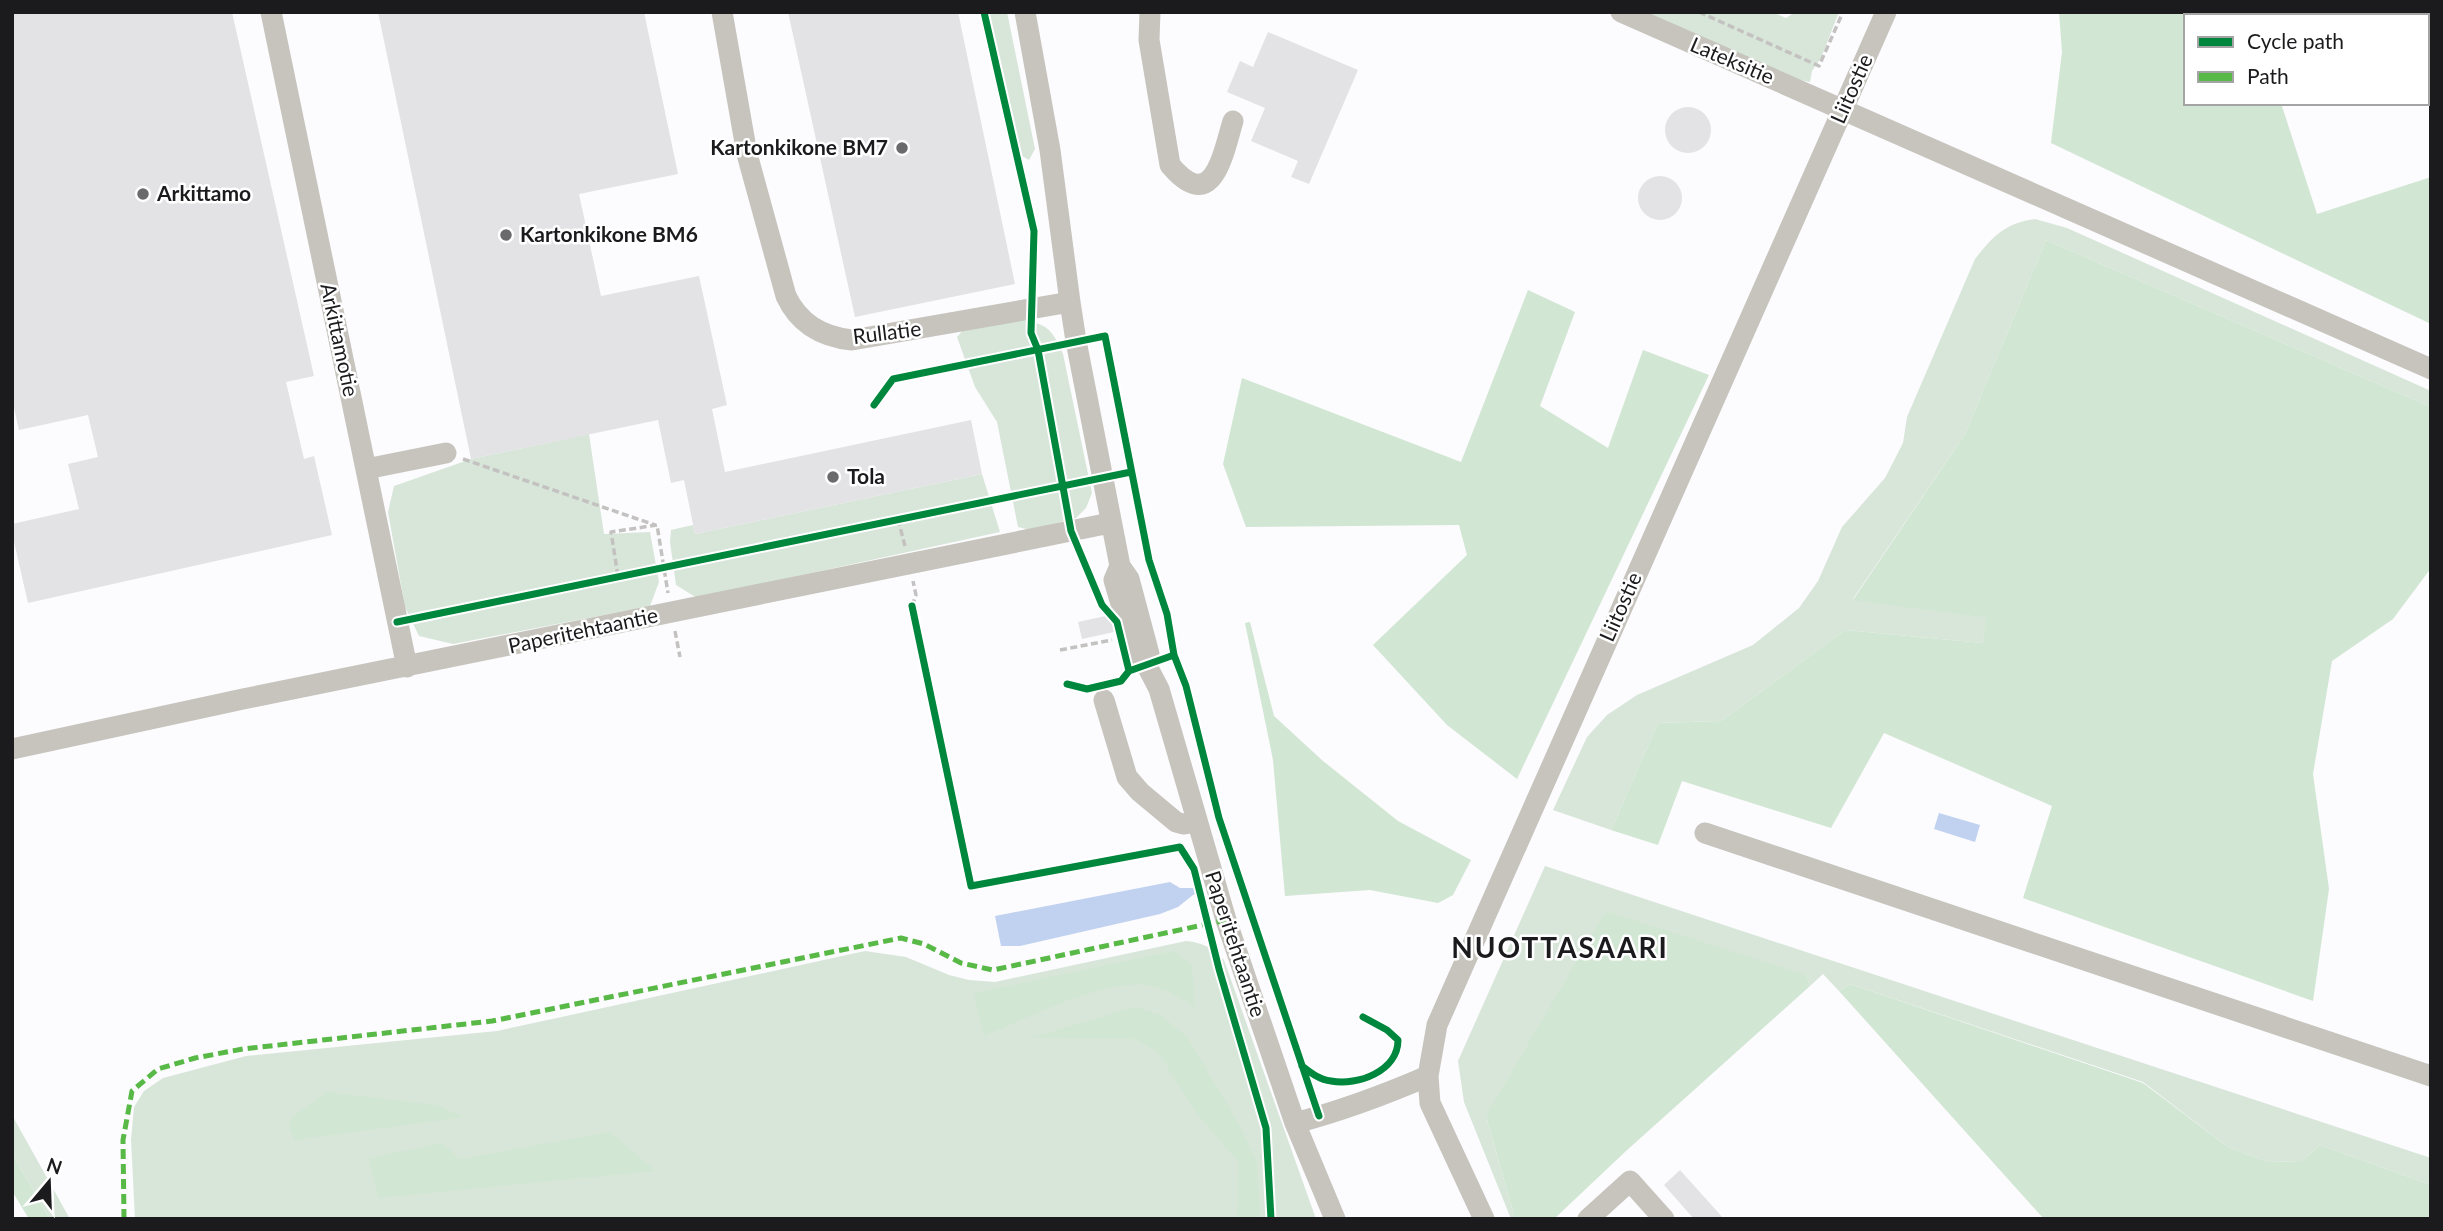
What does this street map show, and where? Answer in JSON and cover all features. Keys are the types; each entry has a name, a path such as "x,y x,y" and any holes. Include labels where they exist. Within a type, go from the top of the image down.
{"street":[{"name":"Arkittamotie","path":"271,12 407,667"},
{"name":"Rullatie","path":"722,12 747,155 790,304 809,326 830,336 852,340 1070,302"},
{"path":"1025,12 1050,150 1070,302 1110,523"},
{"path":"1150,12 1149,40 1170,165 1183,180 1199,184 1209,181 1218,172 1233,121"},
{"name":"Lateksitie","path":"1621,12 2431,369"},
{"name":"Liitostie","path":"1484,1219 1430,1103 1428,1076 1437,1025 1886,12"},
{"path":"366,469 446,453"},
{"name":"Paperitehtaantie","path":"13,746 1110,523 1119,566 1114,580 1137,657 1147,666 1159,689 1226,920 1295,1123 1335,1219"},
{"path":"1104,700 1127,776 1140,792 1176,822 1196,822"},
{"path":"1705,833 2431,1076"},
{"path":"1295,1123 1385,1095 1428,1076"},
{"path":"1588,1219 1630,1181 1664,1219"}],"path":[{"path":"1699,12 1819,66 1843,12"},
{"path":"446,453 656,525"},
{"path":"885,522 911,516"},
{"path":"656,525 680,657"},
{"path":"618,576 611,532 656,525"},
{"path":"652,569 677,565"},
{"path":"605,579 629,574"},
{"path":"912,606 915,619"},
{"path":"1060,650 1121,638"}],"green space":[{"path":"988,12 1007,12 1035,149 1029,160 1017,153"},
{"path":"1646,12 1772,12 1786,18 1795,12 1839,12 1821,58 1812,71 1810,82"},
{"path":"2059,12 2252,12 2184,14 2184,105 2282,105 2317,214 2431,177 2431,324 2051,143 2062,52"},
{"path":"2035,219 2067,228 2431,391 2431,407 2046,240 1965,434 1853,599 1987,618 1983,643 1845,630 1721,721 1658,723 1611,830 1553,810 1587,737 1607,715 1637,695 1753,645 1799,608 1818,581 1842,527 1885,478 1903,443 1907,417 1975,259 2000,232"},
{"path":"2046,240 2431,407 2431,568 2393,619 2332,661 2313,774 2329,889 2313,1001 2023,898 2052,806 1884,733 1831,828 1682,781 1658,845 1611,830 1658,723 1721,721 1845,630 1983,643 1986,618 1853,600 1965,434"},
{"path":"1528,290 1575,312 1540,406 1608,448 1643,350 1709,375 1517,779 1447,725 1373,645 1467,555 1459,525 1246,527 1223,464 1242,378 1461,462"},
{"path":"1017,319 1035,322 1047,328 1063,354 1092,493 1086,508 1076,518 1030,530 1018,527 997,422 975,387 957,337 963,330"},
{"path":"589,434 604,534 650,532 659,582 650,606 453,644 419,636 405,607 388,512 394,486 471,459"},
{"path":"982,474 1000,532 697,598 676,585 671,530 693,525 695,534"},
{"path":"1250,622 1274,716 1323,761 1398,821 1471,860 1453,895 1438,903 1370,890 1285,896 1273,760 1245,623"},
{"path":"1545,866 2431,1158 2431,1185 2320,1145 2302,1161 2268,1162 2228,1147 2143,1082 1850,984 1839,991 1823,974 1810,986 1806,975 1486,1116 1515,1219 1511,1219 1464,1102 1458,1061"},
{"path":"1606,911 1806,975 1810,986 1554,1219 1515,1219 1486,1116"},
{"path":"1186,941 1207,946 1224,960 1316,1219 135,1219 131,1140 134,1107 144,1091 163,1078 246,1056 497,1031 865,951 906,957 949,975 969,980 995,982"},
{"path":"1173,951 1192,965 1195,1007 1160,988 1129,985 1108,988 1064,1002 984,1036 974,993"},
{"path":"1850,984 2143,1083 2228,1147 2268,1162 2302,1161 2320,1145 2431,1185 2431,1219 2044,1219 1839,991"},
{"path":"1136,1007 1161,1015 1187,1037 1240,1126 1257,1162 1260,1219 1237,1219 1239,1163 1195,1111 1158,1052 1134,1039 1029,1038"},
{"path":"327,1092 437,1105 464,1117 295,1140 289,1128 292,1117"},
{"path":"12,1115 70,1219 50,1219 12,1154"},
{"path":"610,1132 656,1171 378,1198 369,1158 442,1143 460,1159"},
{"path":"12,1154 50,1219 29,1219 12,1191"}],"water":[{"path":"1939,813 1980,825 1975,842 1934,829"},
{"path":"1170,882 1180,888 1197,888 1199,893 1178,907 1160,914 1020,946 1001,946 995,916"}],"building":[{"name":"Arkittamo","path":"12,12 232,12 314,376 286,382 304,459 314,456 332,535 28,603 12,524 79,509 68,464 98,457 88,415 19,430 12,399"},
{"name":"Kartonkikone BM6","path":"378,12 644,12 678,174 579,194 601,296 699,276 727,405 712,409 725,472 971,420 982,474 695,534 684,480 671,483 658,420 471,459"},
{"name":"Kartonkikone BM7","path":"788,12 958,12 1015,284 855,317"},
{"path":"1268,32 1358,70 1309,184 1291,177 1298,161 1251,141 1265,108 1227,92 1240,61 1253,67"},
{"path":"1688,107 1704,114 1711,130 1704,146 1688,153 1672,146 1665,130 1672,114"},
{"path":"1660,176 1676,182 1682,198 1676,214 1660,220 1644,214 1638,198 1644,182"},
{"path":"1110,615 1114,632 1082,639 1078,622"},
{"path":"1680,1170 1724,1219 1694,1219 1664,1185"}],"marked path":[{"path":"124,1219 123,1140 132,1091 158,1069 195,1058 243,1049 492,1021 901,938 924,944 961,963 993,970 1226,920"}],"cycle path":[{"path":"984,12 1034,231 1031,333 1038,350 1071,531 1102,605 1117,622 1129,671"},
{"path":"874,405 893,379 1105,336 1149,560 1167,614 1174,655 1186,686 1219,818 1319,1116"},
{"path":"397,622 1131,472"},
{"path":"912,606 971,886 1180,847 1194,869 1219,969 1266,1128 1271,1219"},
{"path":"1067,684 1087,689 1121,681 1129,671 1174,655"},
{"path":"1302,1066 1323,1079 1342,1082 1364,1078 1384,1068 1396,1051 1398,1040 1387,1030 1363,1017"}],"place":[{"name":"Kartonkikone BM7","path":"902,148"},
{"name":"Arkittamo","path":"143,194"},
{"name":"Kartonkikone BM6","path":"506,235"},
{"name":"Tola","path":"833,477"}],"district":[{"name":"NUOTTASAARI","path":"1560,948"}]}
